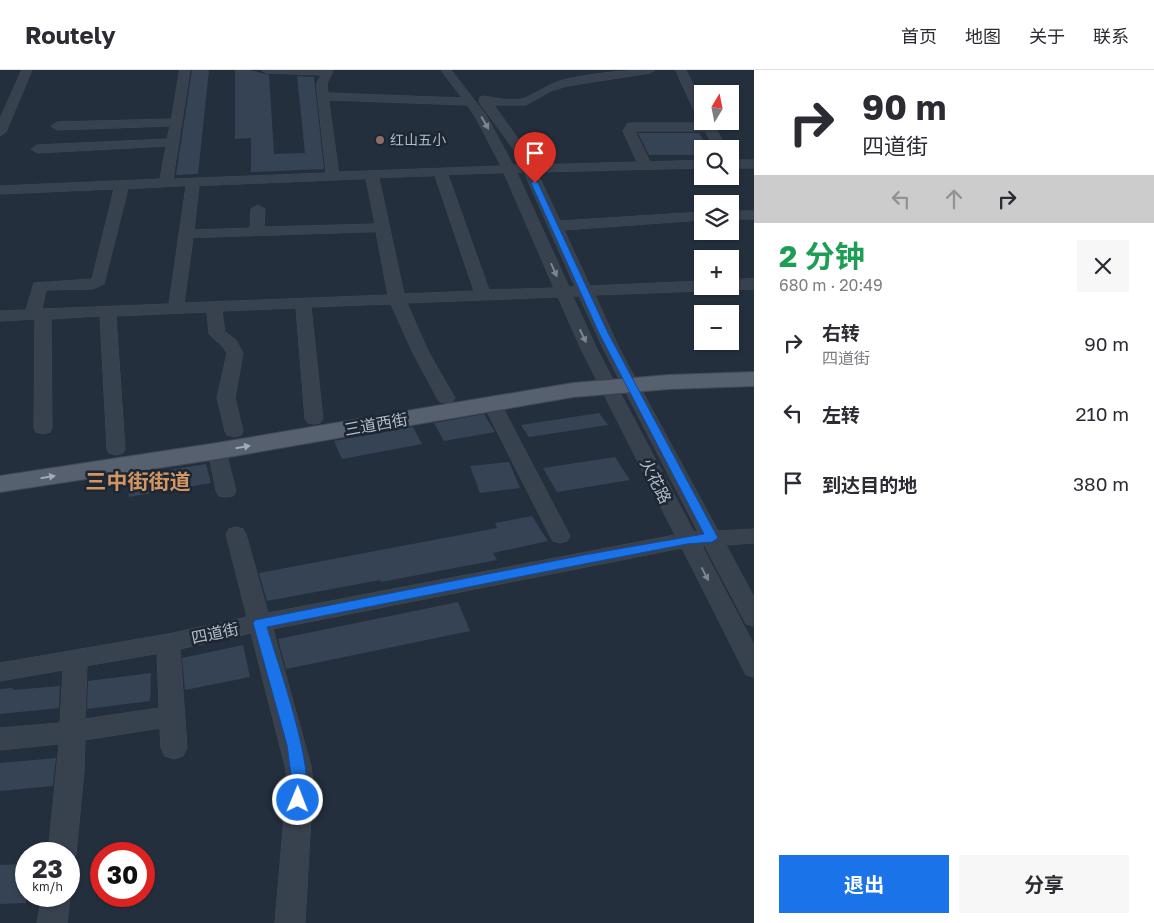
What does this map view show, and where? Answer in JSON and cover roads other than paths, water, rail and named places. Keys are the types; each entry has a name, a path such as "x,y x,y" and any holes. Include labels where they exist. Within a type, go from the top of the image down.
{"main road":[{"path":"0,468 564,378 616,379 754,368"},
{"name":"三道西街","path":"0,484 217,451 492,404 616,379 754,380"}],"street":[{"path":"0,132 27,70"},
{"path":"166,183 185,70"},
{"path":"266,70 328,72 322,83 334,176"},
{"name":"火花路","path":"446,70 484,123 509,169 563,292 616,379 687,540 754,668"},
{"path":"461,70 520,150 583,291 616,379 712,538 754,618"},
{"path":"486,102 526,102 547,90 565,83 650,70"},
{"path":"681,70 694,97"},
{"path":"323,96 470,102"},
{"path":"57,126 177,122"},
{"path":"645,165 629,131 631,127 694,125"},
{"path":"38,148 173,142"},
{"path":"739,163 754,164"},
{"path":"0,190 509,169 694,164"},
{"path":"440,172 482,295"},
{"path":"372,175 397,299 420,351 446,398"},
{"path":"176,308 193,182"},
{"path":"43,428 38,314 39,286 93,284 99,281 122,185"},
{"path":"257,232 258,209"},
{"path":"739,215 754,215"},
{"path":"554,226 694,217"},
{"path":"186,234 382,228"},
{"path":"0,316 694,286"},
{"path":"739,286 752,287"},
{"path":"303,303 314,419"},
{"path":"214,307 217,334 230,344 235,352 226,398 234,431"},
{"path":"108,311 116,449"},
{"path":"492,404 560,536"},
{"path":"217,451 226,491"},
{"path":"236,534 294,745 300,782 290,923"},
{"name":"四道街","path":"0,672 168,643 259,623 687,540 754,536"},
{"path":"168,643 174,748"},
{"path":"63,842 71,771 75,660"},
{"path":"0,739 72,732 172,716"},
{"path":"52,923 54,907"}],"place":[{"name":"红山五小","path":"380,140"}],"district":[{"name":"三中街街道","path":"138,482"}]}
